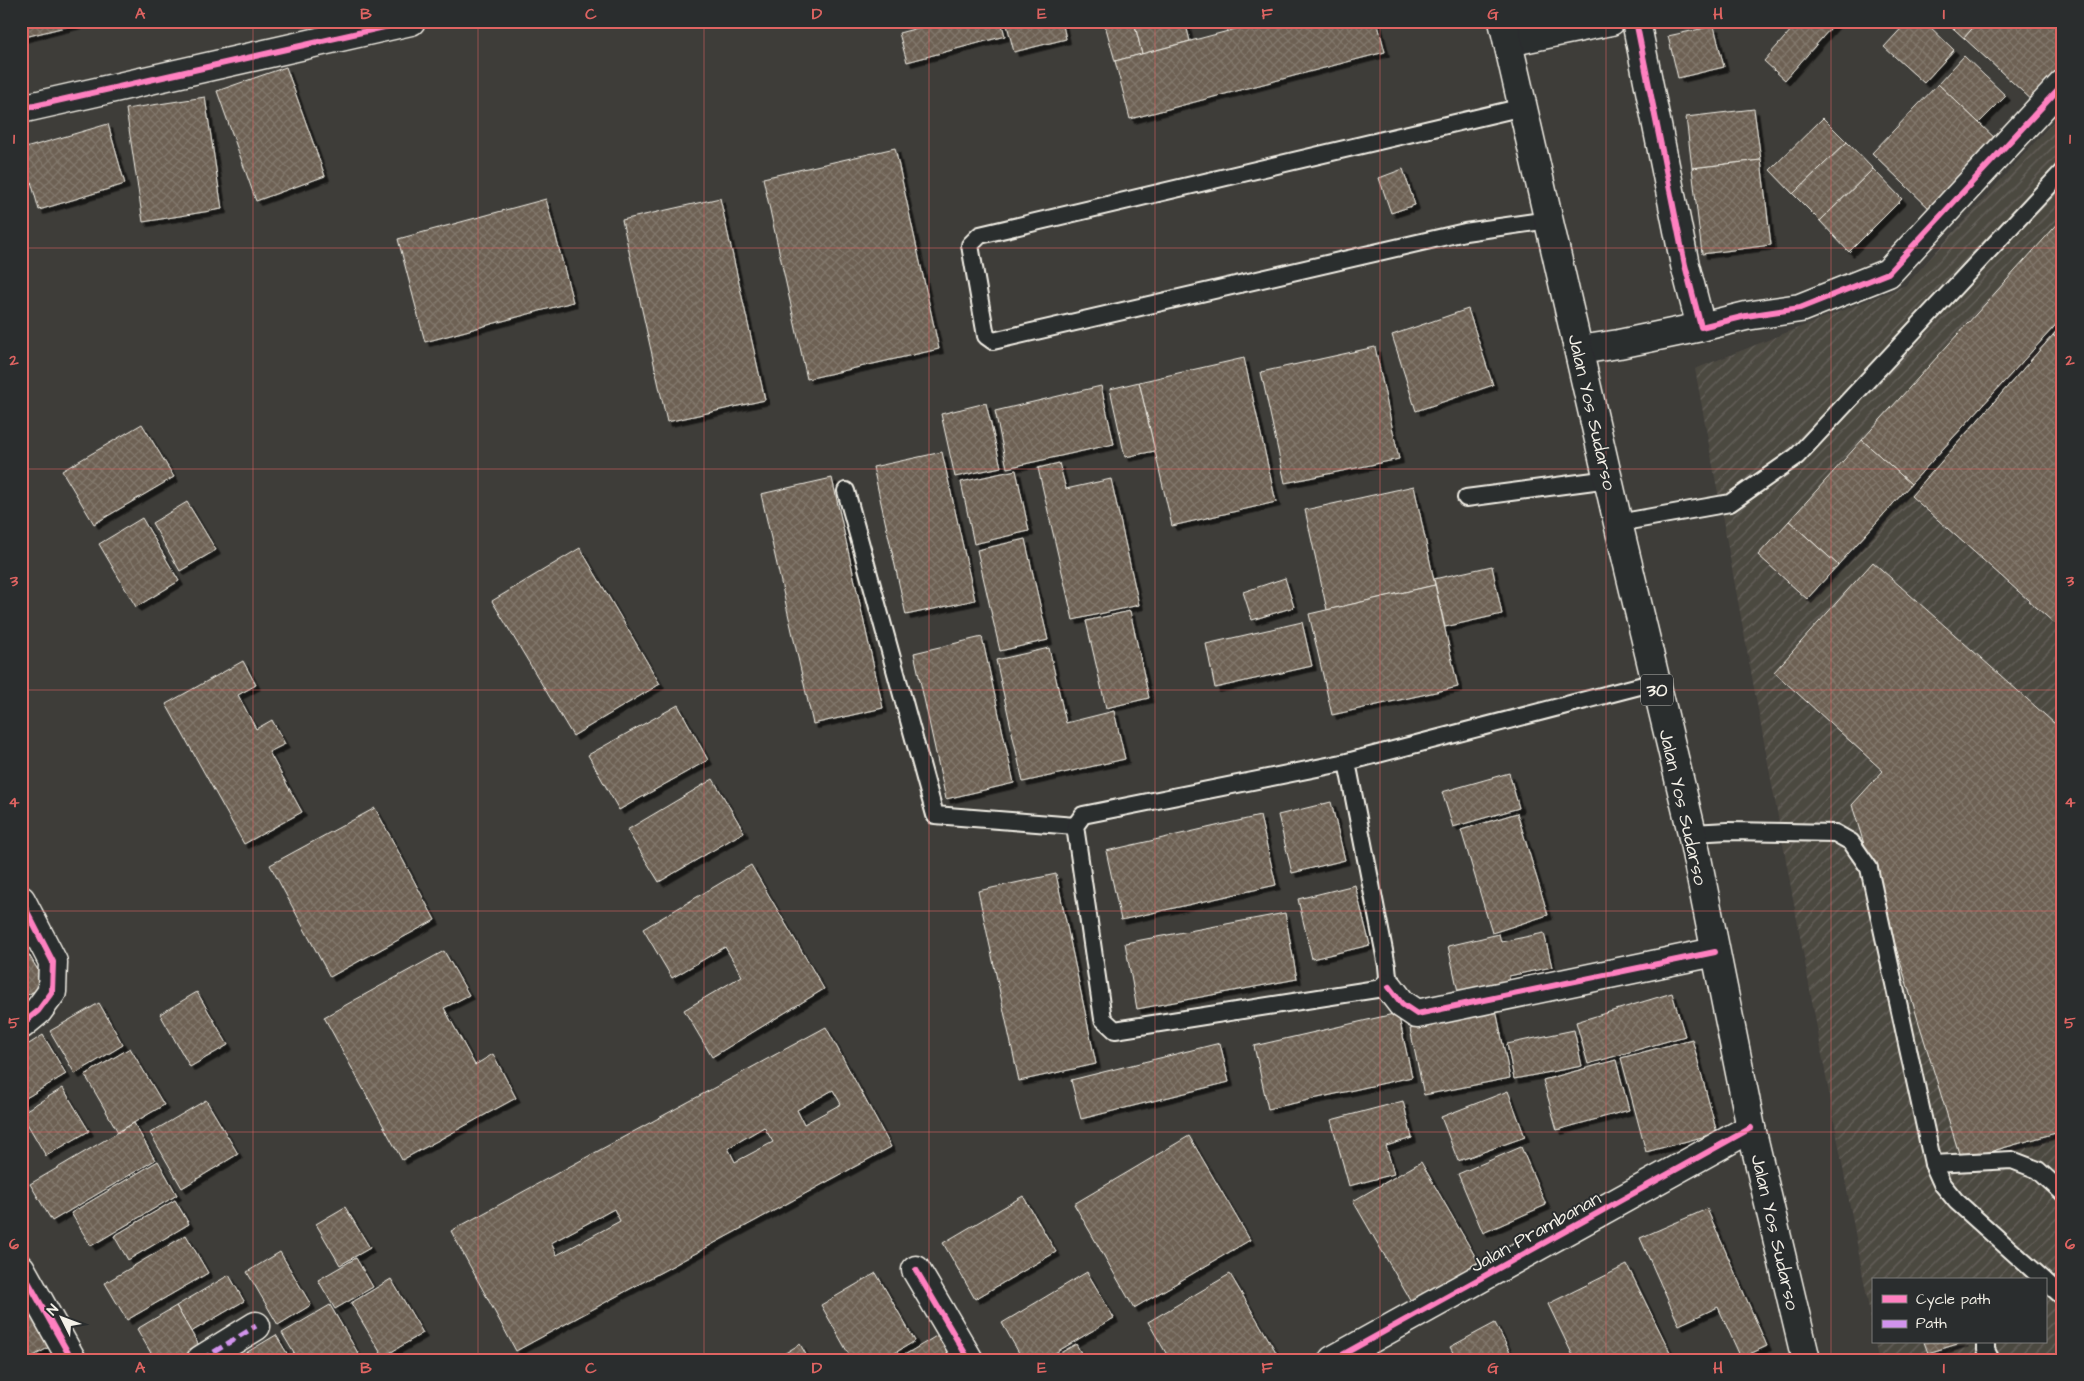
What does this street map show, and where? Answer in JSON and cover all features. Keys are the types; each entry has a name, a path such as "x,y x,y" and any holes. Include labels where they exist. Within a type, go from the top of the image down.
{"main road":[{"path":"21,109 411,21"},
{"path":"1505,32 1611,21"},
{"path":"1636,21 1685,265 1701,327"},
{"name":"Jalan Yos Sudarso","path":"1505,32 1655,682 1692,833 1751,1128 1806,1360"},
{"path":"1578,350 1619,344 1746,316 1800,308 1888,273 2063,84"},
{"path":"21,900 53,962 52,992 38,1011 21,1025"},
{"path":"1389,987 1402,1004 1417,1014 1715,952"},
{"name":"Jalan Prambanan","path":"1333,1360 1751,1128"},
{"path":"21,1269 72,1360"},
{"path":"916,1270 969,1360"},
{"path":"201,1360 256,1326"}],"lane":[{"path":"1523,107 980,235 970,244 986,336 993,341 1465,232 1549,220"},
{"path":"1618,523 1730,503 1797,456 2063,171"},
{"path":"1466,498 1609,479"},
{"path":"846,490 935,815 1075,826"},
{"path":"1347,762 1387,966 1389,987 1115,1030 1103,1019 1075,826 1083,815 1347,762 1655,682"},
{"path":"1692,833 1728,831 1835,833 1852,842 1870,868 1933,1164 1942,1184 1956,1201 2025,1273 2039,1278"},
{"path":"1933,1164 2012,1160 2038,1170 2063,1192"},
{"path":"2046,1282 2063,1297"},
{"path":"1986,1344 1986,1350 1991,1360"}],"shaded area":[{"path":"2063,111 2063,1360 1878,1360 1875,1344 2046,1344 2046,1278 1872,1278 1872,1325 1695,369 1906,285"}],"building":[{"path":"21,21 89,21 21,38"},
{"path":"944,21 1001,21 1005,36 907,62 899,33"},
{"path":"1006,21 1062,21 1066,39 1014,52"},
{"path":"1104,21 1134,21 1142,54 1115,61"},
{"path":"1134,21 1185,21 1190,41 1142,54"},
{"path":"1266,21 1377,21 1385,52 1130,119 1115,61"},
{"path":"1799,21 1837,21 1785,80 1764,61"},
{"path":"1908,21 1924,21 1954,50 1924,83 1884,47"},
{"path":"1945,21 1979,21 1964,38"},
{"path":"1979,21 2063,21 2063,70 2034,102 1964,38"},
{"path":"1714,26 1724,67 1678,78 1668,36"},
{"path":"1964,56 2006,96 1979,123 1938,84"},
{"path":"286,67 325,176 256,201 217,91"},
{"path":"1938,84 2000,143 1933,212 1872,153"},
{"path":"205,97 222,209 143,222 126,109"},
{"path":"1754,109 1761,160 1692,168 1686,117"},
{"path":"1823,118 1847,142 1793,194 1770,170"},
{"path":"108,124 125,184 39,210 22,149"},
{"path":"1847,142 1873,169 1820,221 1793,194"},
{"path":"895,148 939,349 807,379 763,178"},
{"path":"1761,160 1771,245 1702,254 1692,168"},
{"path":"1403,169 1415,205 1391,213 1379,178"},
{"path":"1873,169 1902,199 1849,252 1820,221"},
{"path":"720,198 765,400 667,422 622,220"},
{"path":"546,199 573,302 425,342 398,239"},
{"path":"2063,218 2063,317 1911,484 1862,440"},
{"path":"1468,309 1493,385 1416,411 1392,335"},
{"path":"2063,324 2063,344 2053,335"},
{"path":"2053,335 2063,344 2063,631 1911,496"},
{"path":"1375,347 1399,459 1285,483 1261,372"},
{"path":"1244,358 1276,502 1172,526 1139,382"},
{"path":"1139,382 1155,451 1125,457 1110,389"},
{"path":"1101,386 1114,444 1007,468 995,411"},
{"path":"986,403 1001,467 955,477 941,414"},
{"path":"142,424 174,477 94,524 62,471"},
{"path":"1862,440 1911,484 1838,565 1789,521"},
{"path":"942,452 975,600 906,615 873,467"},
{"path":"1059,463 1066,489 1111,479 1139,605 1073,620 1038,468"},
{"path":"1016,470 1029,531 974,544 961,482"},
{"path":"832,478 883,708 813,724 761,494"},
{"path":"1414,486 1435,585 1327,610 1305,510"},
{"path":"187,502 216,550 180,571 152,523"},
{"path":"142,518 179,581 136,607 99,544"},
{"path":"1789,521 1838,565 1807,599 1758,555"},
{"path":"1025,539 1048,640 1000,651 977,550"},
{"path":"580,548 660,684 573,736 492,601"},
{"path":"1873,562 2063,731 2063,1136 2059,1132 1961,1160 1852,805 1883,771 1774,672"},
{"path":"1492,566 1502,614 1445,627 1434,579"},
{"path":"1285,578 1294,607 1252,620 1243,592"},
{"path":"1435,585 1458,687 1332,715 1309,614"},
{"path":"1130,611 1149,698 1106,708 1086,621"},
{"path":"1302,622 1312,666 1215,688 1206,644"},
{"path":"982,637 1014,783 946,799 914,653"},
{"path":"1049,648 1066,723 1114,711 1125,759 1023,782 996,660"},
{"path":"243,661 256,685 238,695 256,729 272,720 285,744 269,752 302,812 244,844 166,704"},
{"path":"678,705 708,760 619,810 588,755"},
{"path":"1509,773 1519,808 1453,827 1442,792"},
{"path":"713,779 744,832 659,882 627,830"},
{"path":"1331,802 1345,860 1292,873 1278,815"},
{"path":"375,808 435,920 330,977 270,865"},
{"path":"1517,813 1548,915 1492,933 1461,830"},
{"path":"1260,816 1276,885 1121,920 1106,851"},
{"path":"751,865 824,989 712,1057 684,1010 742,976 725,947 672,978 643,929"},
{"path":"1056,874 1096,1064 1019,1081 978,891"},
{"path":"1355,885 1370,945 1312,959 1298,899"},
{"path":"1285,913 1297,979 1137,1009 1125,943"},
{"path":"1544,933 1552,967 1509,976 1510,985 1459,996 1448,946 1499,934 1501,942"},
{"path":"25,948 46,984 21,999 21,951"},
{"path":"444,951 469,995 444,1008 475,1065 493,1054 516,1098 402,1160 324,1017"},
{"path":"197,992 228,1045 190,1067 160,1014"},
{"path":"1672,993 1685,1036 1588,1064 1576,1022"},
{"path":"99,1003 123,1045 75,1074 50,1031"},
{"path":"1496,1010 1510,1078 1424,1095 1410,1029"},
{"path":"1398,1013 1412,1077 1268,1109 1254,1046"},
{"path":"826,1027 891,1147 516,1351 451,1231","holes":["833,1090 841,1104 804,1124 797,1110","764,1127 773,1142 735,1162 728,1148","614,1209 620,1221 557,1255 551,1243"]},
{"path":"1574,1030 1582,1066 1514,1079 1507,1044"},
{"path":"43,1035 66,1074 21,1101 21,1049"},
{"path":"1692,1039 1717,1133 1646,1152 1621,1058"},
{"path":"1220,1043 1229,1082 1081,1119 1071,1080"},
{"path":"130,1048 164,1105 118,1132 85,1075"},
{"path":"1616,1060 1629,1110 1557,1130 1543,1080"},
{"path":"63,1088 89,1131 46,1156 21,1113"},
{"path":"1508,1091 1525,1137 1458,1161 1441,1117"},
{"path":"206,1100 238,1154 182,1188 150,1133"},
{"path":"1403,1101 1412,1138 1386,1146 1394,1174 1349,1186 1331,1120"},
{"path":"134,1123 155,1160 52,1221 30,1184"},
{"path":"1189,1136 1250,1240 1134,1308 1074,1204"},
{"path":"1521,1147 1546,1205 1483,1233 1458,1174"},
{"path":"158,1161 177,1195 91,1246 71,1213"},
{"path":"1421,1162 1483,1270 1416,1310 1353,1201"},
{"path":"1023,1196 1056,1252 975,1299 943,1243"},
{"path":"175,1200 189,1224 128,1260 114,1236"},
{"path":"345,1207 370,1248 340,1265 316,1224"},
{"path":"1707,1209 1767,1346 1741,1358 1718,1307 1679,1325 1640,1238"},
{"path":"186,1235 208,1273 127,1320 105,1283"},
{"path":"280,1252 311,1305 278,1325 247,1272"},
{"path":"356,1258 373,1287 335,1309 318,1280"},
{"path":"1627,1265 1674,1360 1575,1360 1548,1304"},
{"path":"1087,1272 1114,1318 1043,1360 1023,1360 1002,1323"},
{"path":"876,1273 915,1341 883,1360 852,1360 821,1305"},
{"path":"1230,1274 1276,1352 1263,1360 1170,1360 1148,1322"},
{"path":"229,1275 244,1301 191,1332 176,1306"},
{"path":"391,1279 423,1333 383,1357 351,1303"},
{"path":"330,1305 362,1360 298,1360 282,1333"},
{"path":"176,1306 204,1354 195,1360 155,1360 137,1329"},
{"path":"40,1312 58,1342 32,1357 34,1360 21,1360 21,1323"},
{"path":"1495,1323 1514,1360 1457,1360 1450,1347"},
{"path":"276,1335 291,1360 234,1360"},
{"path":"938,1335 952,1360 896,1360"},
{"path":"800,1344 809,1360 774,1360"},
{"path":"1076,1344 1085,1360 1057,1360 1055,1356"},
{"path":"1925,1344 1957,1344 1928,1353"}],"marked path":[{"path":"201,1360 256,1326"}],"cycle path":[{"path":"21,109 411,21"},
{"path":"1636,21 1685,265 1701,327 1746,316 1800,308 1888,273 2063,84"},
{"path":"21,900 53,962 52,992 38,1011 21,1025"},
{"path":"1389,987 1402,1004 1417,1014 1715,952"},
{"path":"1333,1360 1751,1128"},
{"path":"21,1269 72,1360"},
{"path":"916,1270 969,1360"}]}
